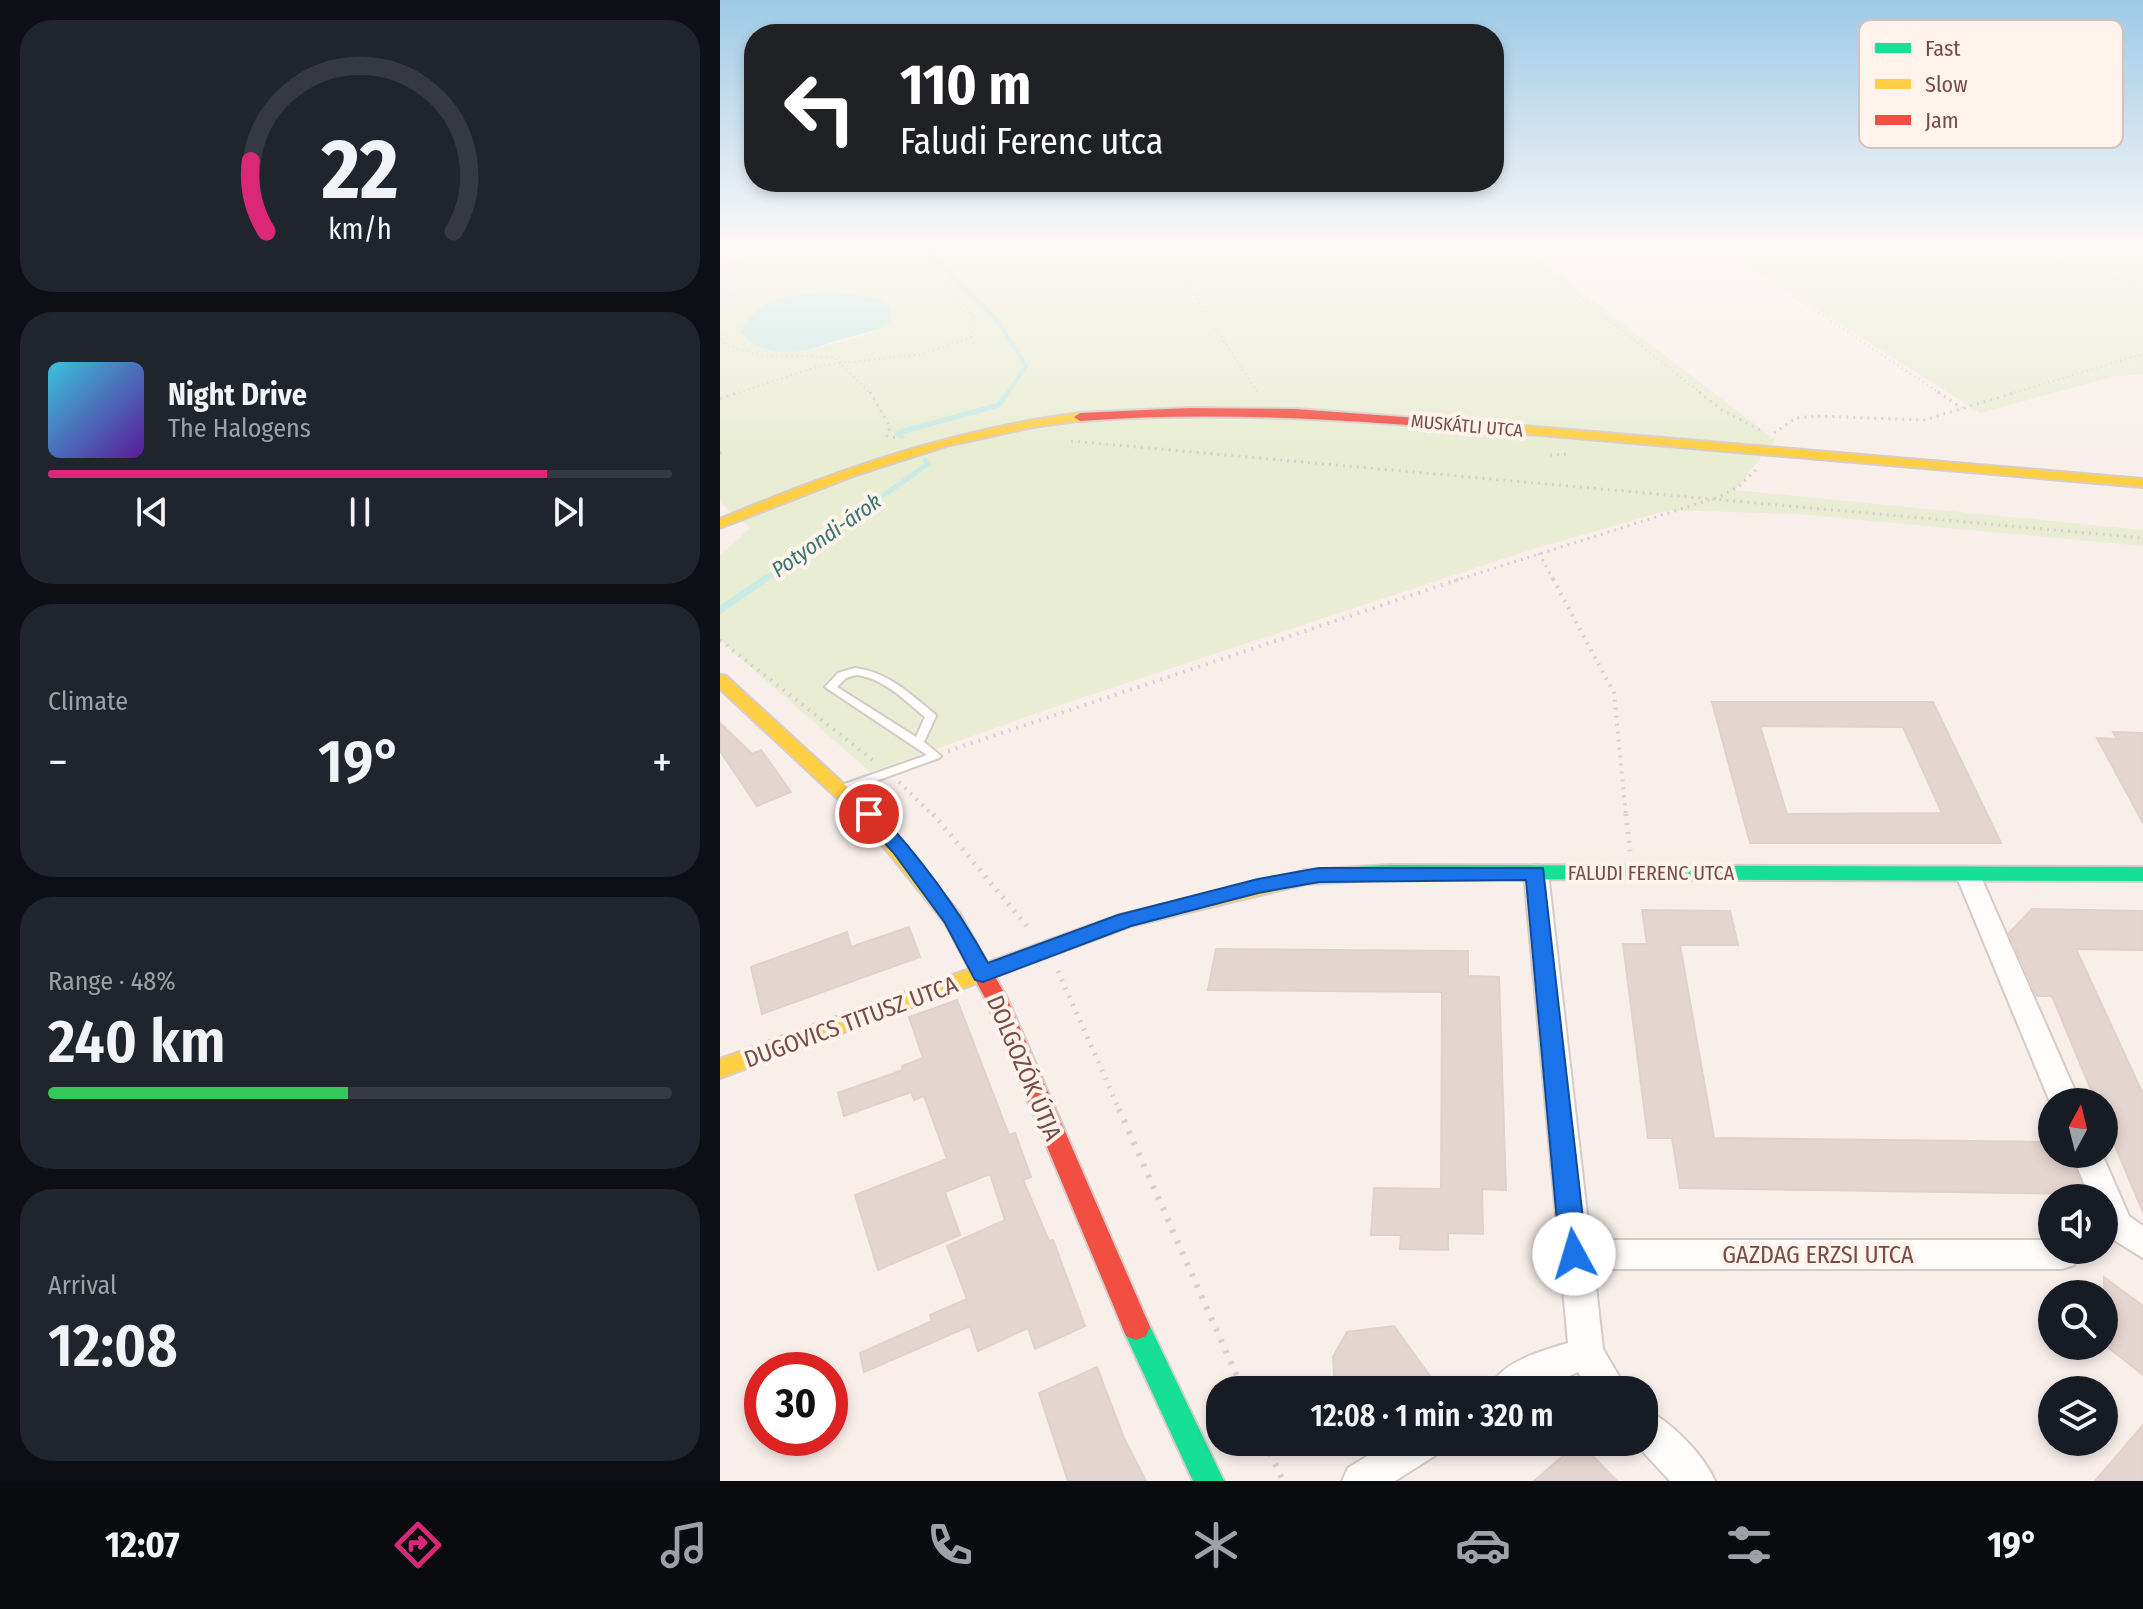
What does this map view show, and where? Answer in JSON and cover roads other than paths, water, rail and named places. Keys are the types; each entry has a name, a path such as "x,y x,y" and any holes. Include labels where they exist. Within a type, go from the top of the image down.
{"main road":[{"name":"MUSKÁTLI UTCA","path":"720,524 801,491 925,449 1039,421 1164,407 1255,408 2143,483"},
{"name":"MUSKÁTLI UTCA","path":"720,511 801,491"},
{"name":"DOLGOZÓK ÚTJA","path":"720,680 842,789 909,860 953,919 983,974 1096,1236 1209,1481"},
{"name":"FALUDI FERENC UTCA","path":"983,974 1126,920 1258,886 1319,875 2143,874"},
{"name":"DUGOVICS TITUSZ UTCA","path":"720,1069 983,974"}],"street":[{"path":"1536,873 1586,1353 1600,1376"},
{"path":"1968,875 2059,1088"},
{"path":"2093,1168 2117,1225 2143,1244"},
{"name":"GAZDAG ERZSI UTCA","path":"1574,1254 2038,1255"},
{"path":"1529,1376 1543,1367 1586,1353"},
{"path":"1658,1442 1696,1481"},
{"path":"1361,1481 1401,1456"}],"lane":[{"path":"842,789 935,756 830,687 836,680 854,671 874,672 931,716 918,743"}],"water":[{"path":"754,313 891,313 892,320 867,332 813,348 787,352 763,348 751,342 740,332"}],"waterway":[{"name":"Potyondi-árok","path":"990,313 1026,366 1007,394"},
{"name":"Potyondi-árok","path":"902,437 897,433 999,405 1008,392"},
{"name":"Potyondi-árok","path":"762,581 928,464 925,460"},
{"name":"Potyondi-árok","path":"720,610 765,579"}]}
